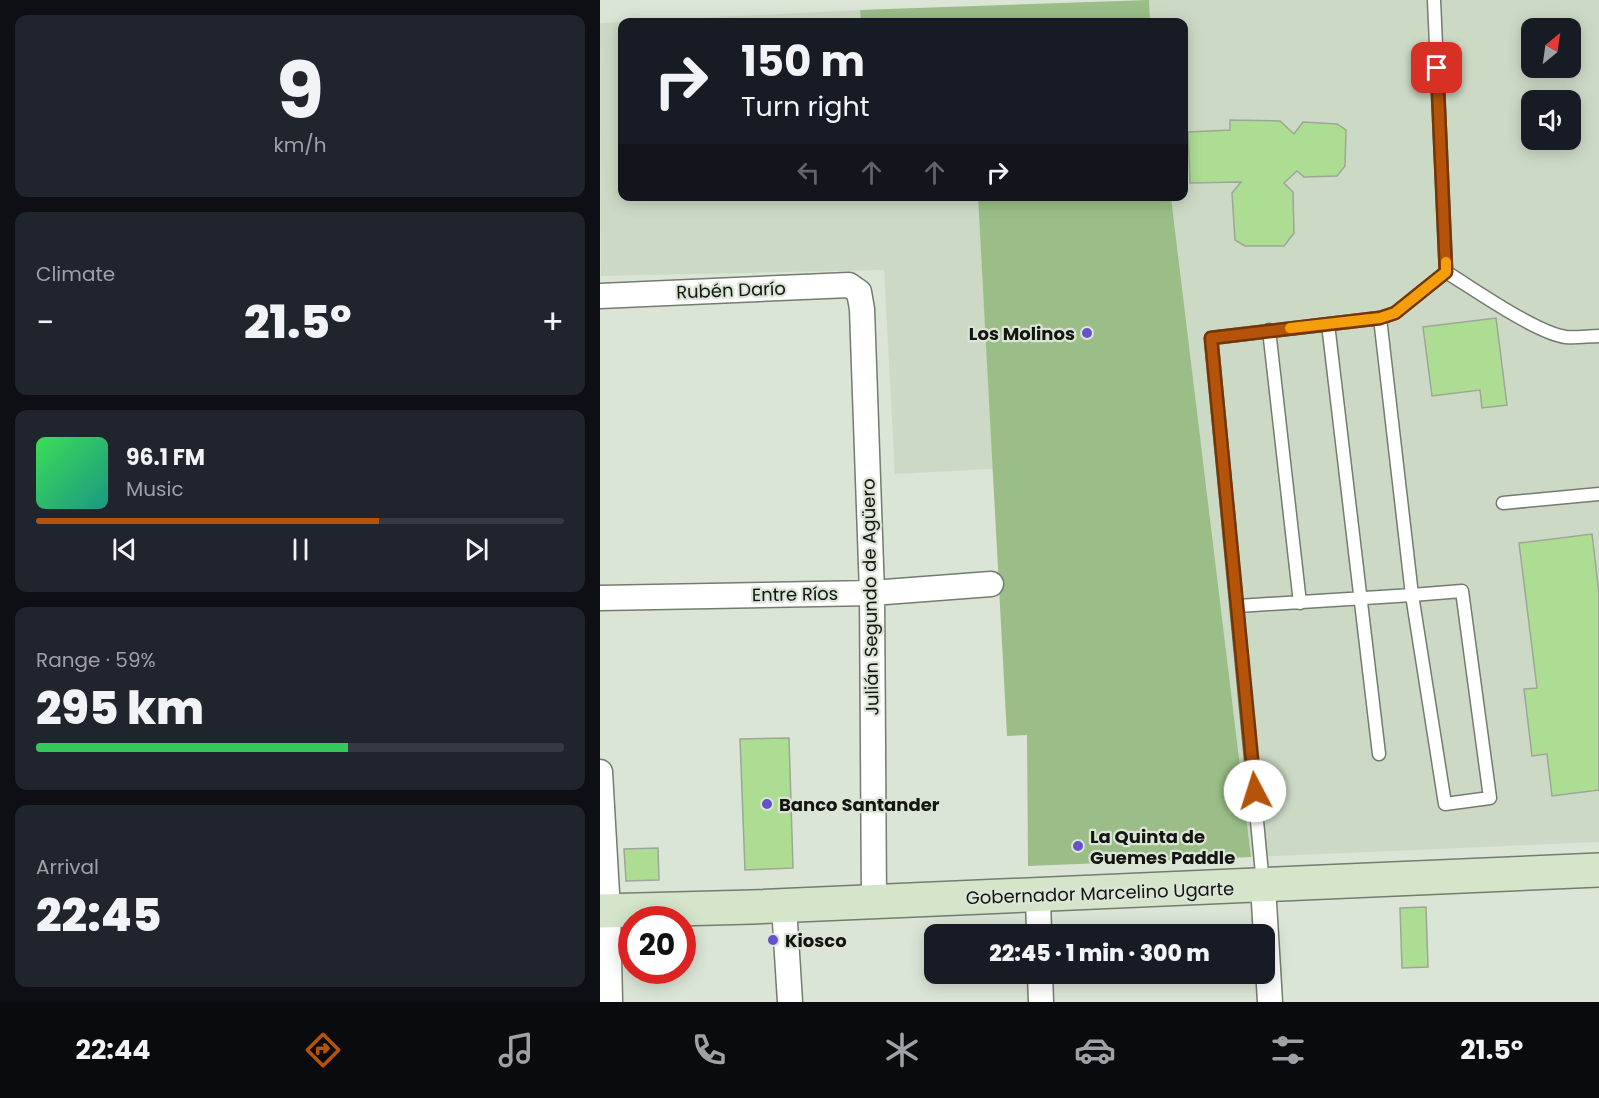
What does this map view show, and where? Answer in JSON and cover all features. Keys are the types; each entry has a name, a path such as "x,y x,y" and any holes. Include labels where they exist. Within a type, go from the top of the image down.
{"street":[{"name":"Rubén Darío","path":"600,296 849,285 859,292"},
{"name":"Julián Segundo de Agüero","path":"859,292 862,309 872,593 874,902"},
{"name":"Entre Ríos","path":"600,598 872,593 991,584"},
{"path":"600,772 604,911 610,1002"},
{"name":"Gobernador Marcelino Ugarte","path":"604,911 1038,896 1599,870"},
{"path":"1263,886 1270,1002"},
{"path":"1038,896 1039,924"},
{"path":"784,906 790,1002"},
{"path":"1040,984 1041,1002"}],"lane":[{"path":"1434,0 1446,272"},
{"path":"1263,886 1211,338 1380,318 1395,313 1446,272"},
{"path":"1446,272 1513,314 1547,330 1564,337 1599,336"},
{"path":"1238,606 1360,600 1412,595 1462,591 1491,798 1445,804 1412,595 1380,318"},
{"path":"1328,324 1379,754"},
{"path":"1269,330 1300,603"},
{"path":"1503,503 1599,494"}],"shaded area":[{"path":"1149,0 1599,0 1599,842 1251,857 1171,201 1188,201 1188,18 1150,18"},
{"name":"Los Molinos","path":"860,10 861,18 700,18"},
{"name":"Los Molinos","path":"618,22 618,201 978,201 993,469 895,474 884,270 601,276 600,23"}],"green space":[{"path":"1149,0 1150,18 861,18 860,10"},
{"name":"Los Molinos","path":"978,201 1171,201 1251,857 1028,866 1027,735 1007,736"}],"building":[{"path":"1230,120 1280,121 1294,134 1303,122 1337,124 1346,130 1345,166 1337,176 1304,177 1297,171 1284,183 1293,192 1294,233 1284,246 1245,246 1235,240 1232,193 1241,182 1190,183 1188,132 1230,130"},
{"path":"1496,318 1507,405 1482,408 1480,390 1432,396 1423,327"},
{"path":"1592,534 1599,593 1599,790 1552,796 1547,754 1532,756 1524,689 1537,688 1519,543"},
{"name":"Banco Santander","path":"789,738 793,868 745,870 740,739"},
{"path":"658,848 659,880 626,881 624,849"},
{"path":"1426,907 1428,967 1402,968 1400,908"}],"slow traffic":[{"path":"1290,328 1380,318 1395,313 1446,272 1446,262"}],"place":[{"name":"Los Molinos","path":"1087,333"},
{"name":"Banco Santander","path":"767,804"},
{"name":"La Quinta de Guemes Paddle","path":"1078,846"},
{"name":"Kiosco","path":"773,940"}],"route":[{"path":"1255,791 1211,338 1380,318 1395,313 1446,272 1437,68"}]}
